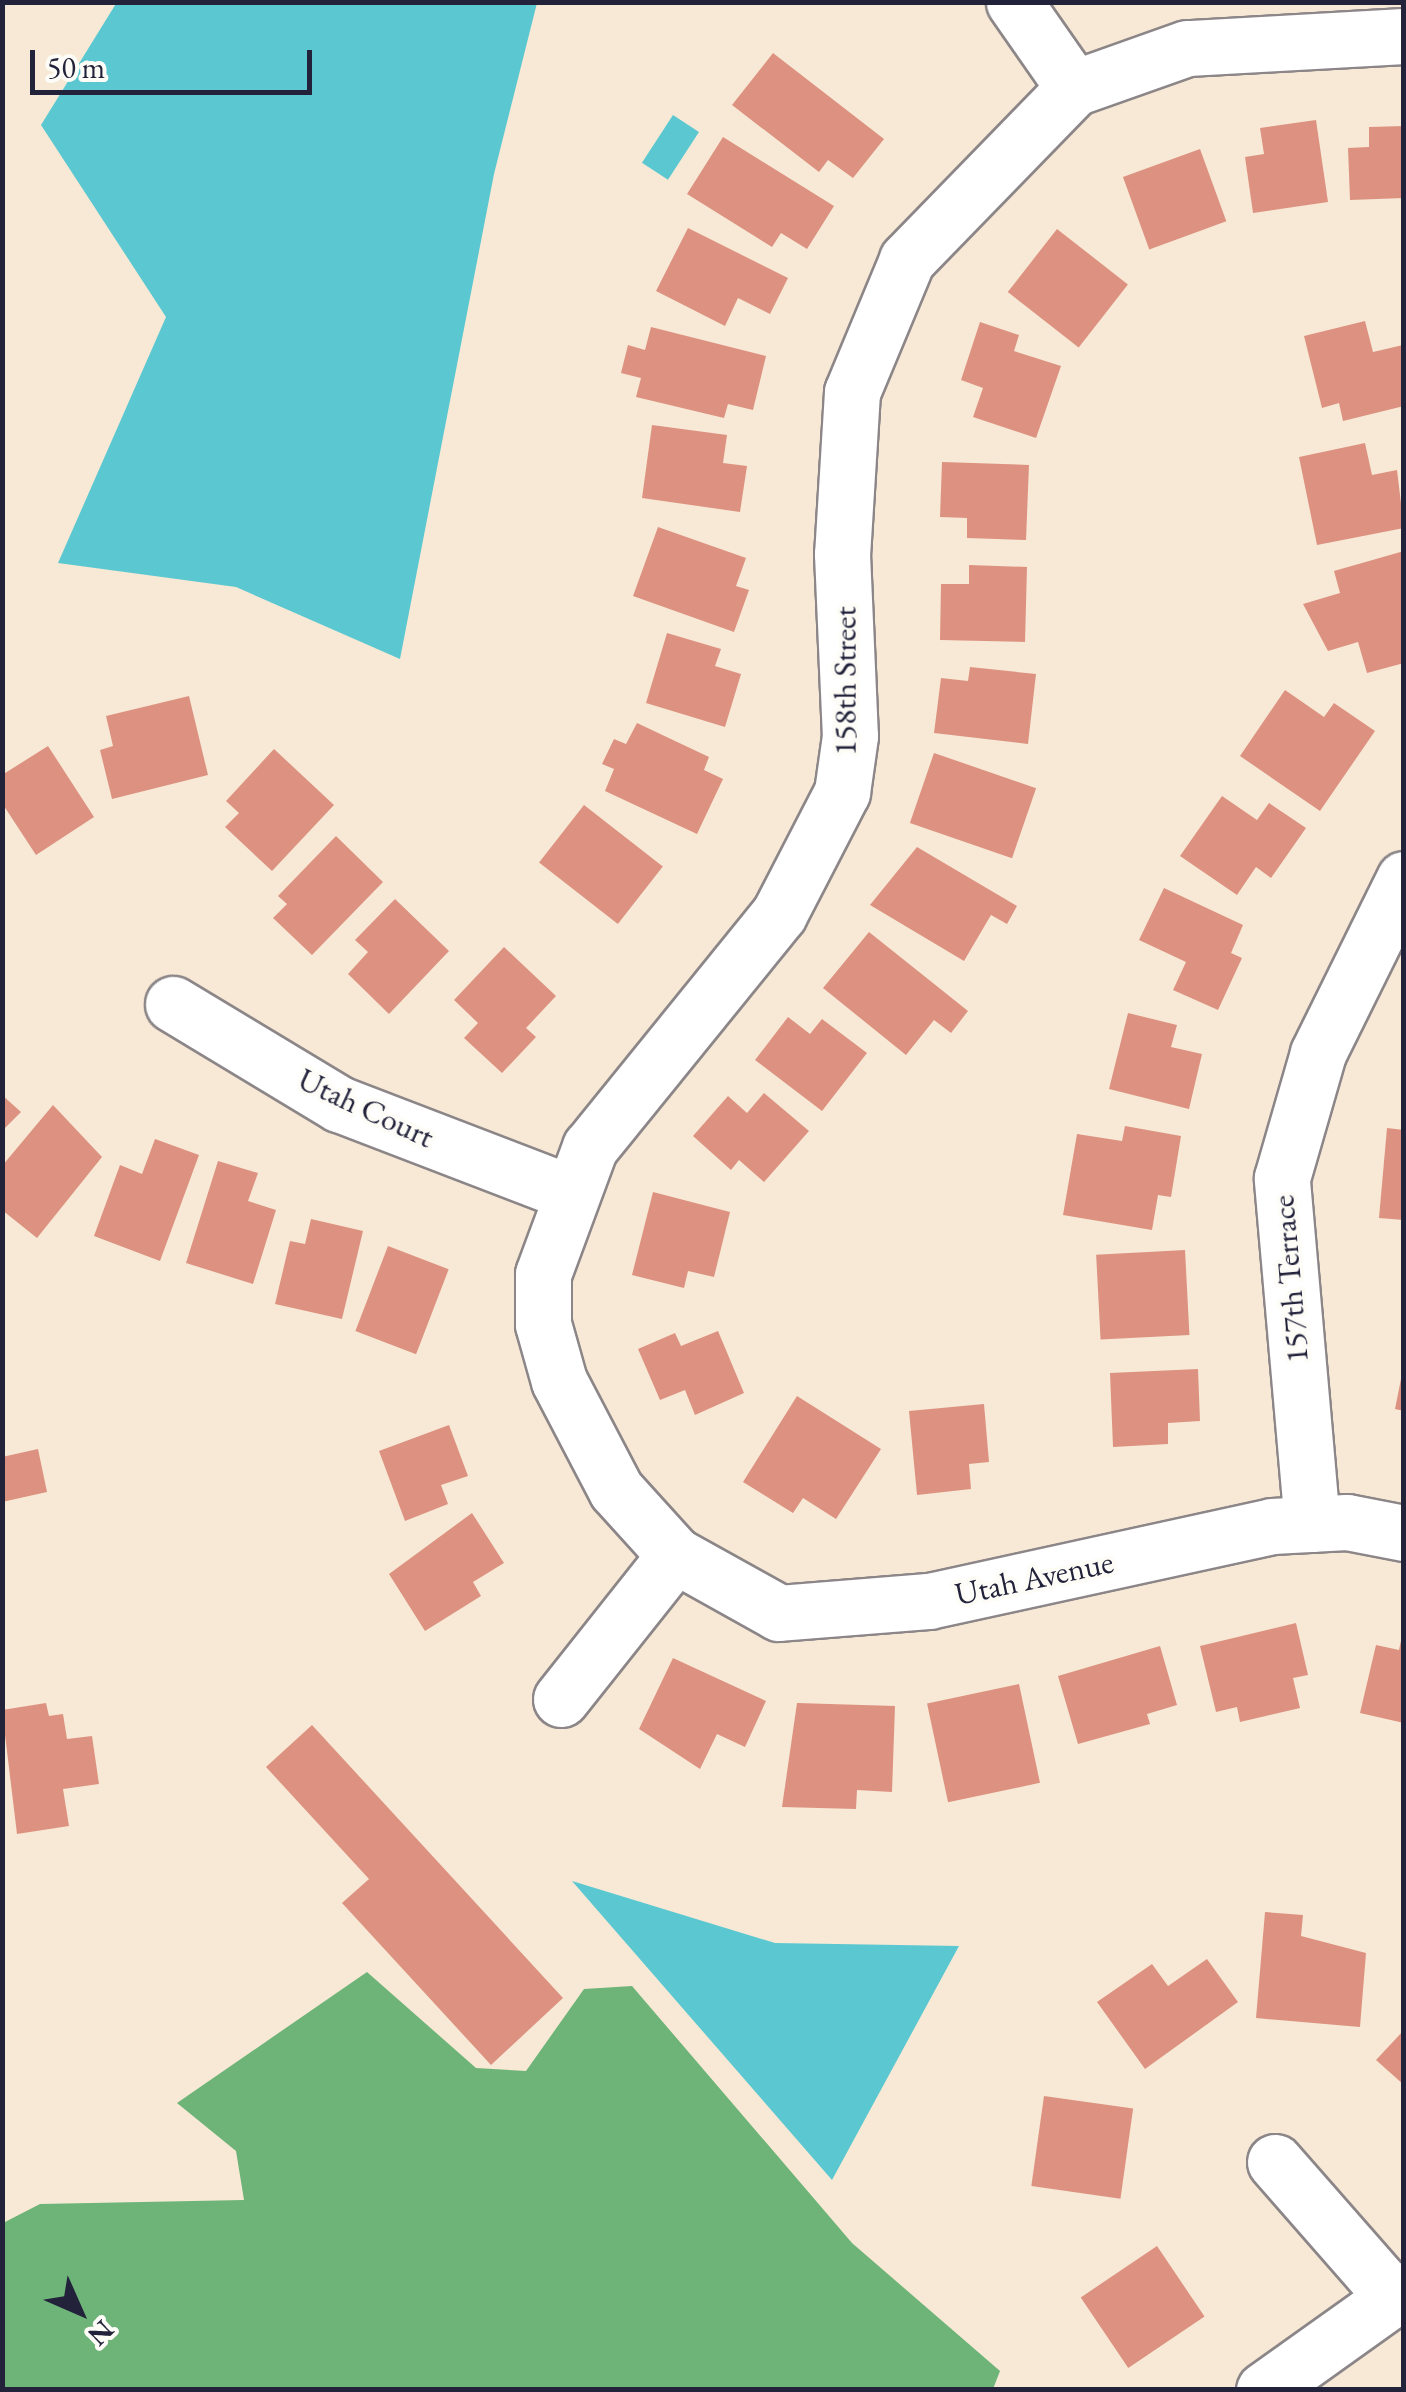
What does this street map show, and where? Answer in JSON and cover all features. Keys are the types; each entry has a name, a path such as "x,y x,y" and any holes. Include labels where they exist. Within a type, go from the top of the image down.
{"street":[{"path":"1014,2 1074,88"},
{"name":"158th Street","path":"675,1555 616,1490 559,1380 543,1324 543,1274 568,1192 626,1098 816,856 842,792 850,736 842,554 852,392 907,260 1074,88 1187,48 1404,36"},
{"name":"157th Terrace","path":"1312,1524 1282,1178 1318,1053 1404,879"},
{"name":"Utah Court","path":"172,1004 339,1104 568,1192"},
{"name":"Utah Avenue","path":"675,1555 780,1612 928,1601 1312,1524 1404,1533"},
{"path":"561,1699 675,1555"},
{"path":"1264,2390 1399,2294 1275,2162"}],"green space":[{"path":"367,1972 476,2068 526,2071 584,1989 632,1986 852,2243 1000,2371 993,2389 3,2389 3,2223 40,2204 244,2200 236,2151 177,2103"}],"water":[{"path":"117,2 537,3 494,174 400,659 236,587 58,563 166,317 41,125"},
{"path":"673,115 699,132 668,180 642,163"},
{"path":"572,1881 775,1943 959,1946 832,2180"}],"building":[{"path":"773,53 884,139 853,178 828,160 819,172 732,105"},
{"path":"1316,120 1328,202 1253,213 1245,157 1264,154 1260,128"},
{"path":"1404,126 1404,198 1350,200 1348,148 1369,147 1369,127"},
{"path":"723,137 834,206 807,249 781,233 772,247 687,194"},
{"path":"1200,149 1226,221 1149,249 1123,177"},
{"path":"688,228 788,278 770,314 738,298 725,326 656,291"},
{"path":"1057,229 1128,284 1079,347 1008,292"},
{"path":"1365,321 1373,352 1403,345 1404,406 1343,421 1339,403 1322,408 1304,336"},
{"path":"980,322 1019,335 1014,351 1061,366 1036,438 973,417 983,388 961,380"},
{"path":"651,327 766,356 753,410 728,404 724,418 636,397 641,378 621,373 628,345 645,350"},
{"path":"652,425 727,435 723,463 747,466 740,512 642,498"},
{"path":"1365,443 1372,475 1397,470 1404,528 1317,545 1299,457"},
{"path":"942,462 1029,465 1026,540 967,538 967,518 940,517"},
{"path":"658,527 746,558 736,586 749,590 734,632 633,596"},
{"path":"1404,551 1404,663 1367,673 1358,642 1328,651 1303,604 1340,593 1334,571"},
{"path":"969,565 1027,567 1025,642 940,640 941,584 969,584"},
{"path":"667,633 721,649 715,666 741,674 725,727 646,703"},
{"path":"970,667 1036,674 1028,744 934,733 941,678 968,681"},
{"path":"1285,690 1324,717 1334,703 1375,731 1320,811 1240,756"},
{"path":"189,696 208,775 112,799 100,750 113,746 106,716"},
{"path":"637,723 709,757 704,770 723,779 697,834 605,791 614,769 602,764 614,739 626,744"},
{"path":"48,746 94,817 36,855 2,803 2,775"},
{"path":"274,749 334,805 272,871 225,827 239,813 226,801"},
{"path":"934,753 1036,788 1012,858 910,823"},
{"path":"1222,796 1257,820 1269,803 1306,828 1271,878 1256,867 1237,895 1180,856"},
{"path":"584,805 663,867 618,924 539,863"},
{"path":"336,836 383,882 312,955 273,918 287,904 278,896"},
{"path":"917,847 1017,906 1007,924 991,915 964,961 870,905"},
{"path":"1164,888 1243,925 1231,953 1242,958 1218,1010 1173,990 1186,962 1139,940"},
{"path":"395,899 449,951 389,1014 348,974 368,952 355,940"},
{"path":"869,932 968,1011 951,1033 934,1020 906,1055 823,988"},
{"path":"504,947 556,996 526,1028 536,1037 502,1073 464,1038 478,1023 454,1000"},
{"path":"1128,1013 1177,1025 1171,1047 1202,1054 1189,1109 1109,1089"},
{"path":"788,1017 810,1034 822,1019 867,1053 822,1111 755,1060"},
{"path":"764,1093 809,1131 764,1182 739,1160 731,1170 693,1136 728,1096 747,1113"},
{"path":"2,1095 21,1112 2,1131"},
{"path":"53,1105 102,1157 37,1238 2,1210 2,1166"},
{"path":"1125,1126 1181,1136 1171,1197 1158,1195 1152,1230 1063,1215 1077,1134 1122,1141"},
{"path":"1387,1128 1404,1130 1404,1220 1379,1218"},
{"path":"155,1139 199,1155 160,1261 94,1236 120,1165 142,1174"},
{"path":"218,1161 258,1173 248,1201 276,1210 253,1284 186,1263"},
{"path":"653,1192 730,1212 714,1277 688,1271 684,1288 632,1275"},
{"path":"311,1219 363,1231 342,1319 275,1304 290,1241 305,1244"},
{"path":"388,1246 449,1269 416,1354 355,1331"},
{"path":"1185,1250 1189,1335 1101,1340 1096,1255"},
{"path":"718,1331 744,1393 695,1415 685,1390 660,1400 638,1349 675,1333 681,1346"},
{"path":"1198,1369 1200,1421 1168,1423 1168,1444 1113,1447 1110,1373"},
{"path":"1404,1374 1404,1411 1395,1409"},
{"path":"797,1396 881,1449 836,1519 803,1498 793,1513 743,1482"},
{"path":"984,1404 989,1462 969,1464 971,1489 917,1495 909,1411"},
{"path":"449,1425 468,1476 441,1485 448,1504 405,1521 379,1451"},
{"path":"38,1449 47,1492 2,1502 2,1457"},
{"path":"472,1513 504,1563 473,1582 481,1596 425,1631 389,1574"},
{"path":"1296,1623 1308,1675 1293,1678 1300,1708 1240,1722 1237,1707 1216,1712 1200,1646"},
{"path":"1402,1636 1404,1723 1360,1713 1376,1645 1399,1650"},
{"path":"1160,1646 1177,1705 1147,1714 1150,1724 1078,1744 1058,1676"},
{"path":"673,1658 766,1701 745,1747 717,1734 700,1769 639,1729"},
{"path":"1019,1684 1040,1783 948,1802 927,1704"},
{"path":"46,1703 49,1716 63,1714 67,1739 92,1736 99,1784 63,1789 69,1826 17,1834 2,1710"},
{"path":"797,1703 895,1706 892,1792 857,1790 856,1809 782,1807"},
{"path":"312,1725 563,1998 491,2065 342,1903 369,1879 266,1767"},
{"path":"1265,1912 1303,1915 1301,1936 1366,1953 1360,2027 1256,2018"},
{"path":"1207,1959 1238,2002 1145,2069 1097,2002 1152,1964 1168,1986"},
{"path":"1404,2030 1404,2085 1376,2060"},
{"path":"1044,2096 1133,2109 1120,2199 1031,2186"},
{"path":"1157,2246 1205,2316 1128,2368 1081,2297"}]}
